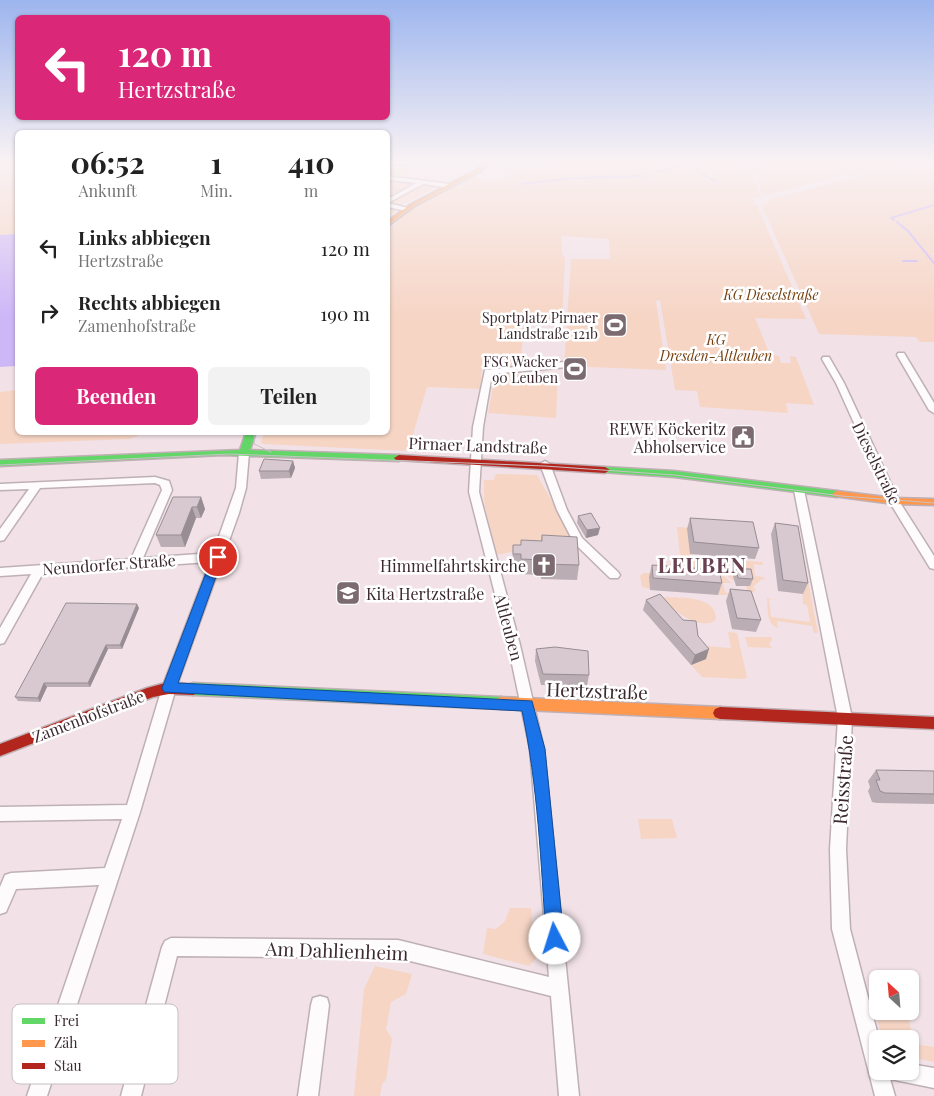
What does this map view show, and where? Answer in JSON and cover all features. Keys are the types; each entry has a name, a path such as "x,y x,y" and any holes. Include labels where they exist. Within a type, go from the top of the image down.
{"street":[{"path":"390,222 401,213"},
{"path":"901,355 934,410"},
{"name":"Dieselstraße","path":"826,359 840,383 894,501 934,565"},
{"name":"Altleuben","path":"564,365 488,372 478,428 474,492 514,645 537,749 544,803 558,989 569,1096"},
{"path":"68,1004 132,812 169,688 218,557 241,488 244,453 250,435"},
{"name":"Pirnaer Landstraße","path":"0,464 244,453 475,461 545,464 674,474 894,501 934,502"},
{"path":"545,464 562,510 578,540 614,575"},
{"path":"0,487 156,480 165,483 167,490 136,561"},
{"path":"0,537 3,527 37,485"},
{"name":"Reisstraße","path":"799,490 846,718 838,849 842,929 870,1030"},
{"name":"Pirnaer Landstraße","path":"894,501 914,507 934,509"},
{"name":"Neundorfer Straße","path":"0,572 136,561 218,557"},
{"path":"0,639 40,569"},
{"name":"Hertzstraße","path":"169,688 934,723"},
{"name":"Zamenhofstraße","path":"0,750 152,692 169,688"},
{"path":"0,814 132,812"},
{"path":"0,906 11,881 111,876"},
{"name":"Am Dahlienheim","path":"156,1004 171,947 398,949 558,989"},
{"path":"308,1096 320,1005"},
{"path":"919,1076 934,1078"},
{"name":"Reisstraße","path":"883,1080 886,1096"},
{"path":"37,1096 41,1084"}],"green space":[{"path":"0,213 15,213 15,234 0,235"},
{"path":"407,213 761,213 806,319 755,318 770,355 779,356 781,363 791,363 790,356 796,357 814,405 786,403 788,413 700,407 697,391 675,390 660,300 656,301 666,370 564,366 571,259 610,259 609,239 561,236 562,253 565,258 562,323 525,321 520,365 482,368 480,389 427,387 408,451 263,444 261,442 263,435 390,435 390,228"},
{"path":"765,213 934,213 934,253 932,253 934,257 934,342 920,342 916,337 819,334"},
{"path":"558,372 556,418 488,413 495,375"},
{"path":"15,390 15,435 139,435 130,439 0,444 0,392"},
{"path":"495,475 537,475 574,540 496,555 484,502 484,480 494,480"},
{"path":"677,527 721,530 687,529 691,556 718,559 721,574 732,583 723,583 725,592 731,595 718,595 715,582 649,577 650,589 642,587 640,576 643,573 657,573 656,564 681,565"},
{"path":"800,538 818,633 814,633 812,626 777,621 778,628 771,623 768,616 767,598 779,600 769,599 771,617 810,622 807,605 803,604"},
{"path":"721,559 762,562 763,565 754,564 755,576 764,577 765,580 762,579 753,587 756,590 749,595 746,586 750,586 734,581 723,573"},
{"path":"661,598 690,598 705,602 715,611 716,619 710,623 704,623 689,619 662,602"},
{"path":"728,632 737,633 747,677 744,679 702,677 691,665 705,659 705,646 731,648"},
{"path":"745,637 771,637 772,640 769,644 772,648 748,647"},
{"path":"638,819 672,819 677,838 641,839"},
{"path":"510,908 531,908 536,959 529,966 483,954 487,928 496,929 505,921"},
{"path":"375,966 412,974 406,994 391,1002 386,1029 392,1039 386,1080 382,1084 380,1096 354,1096 364,989"},
{"path":"877,1020 909,1020 911,1030 880,1030"},
{"path":"919,1045 934,1047 934,1062 919,1059"}],"shaded area":[{"path":"15,234 15,366 0,367 0,235"}],"building":[{"path":"264,459 293,461 289,471 259,471"},
{"path":"173,497 201,497 197,507 192,507 181,535 156,535"},
{"path":"591,513 600,528 587,530 578,516"},
{"path":"690,518 753,522 759,548 694,542"},
{"path":"775,523 798,526 808,583 783,580"},
{"path":"542,535 577,537 579,565 542,564 542,560 521,559 521,554 513,554 513,545 521,545 521,540 542,541"},
{"path":"652,565 719,570 722,583 653,578"},
{"path":"736,569 751,569 753,579 738,578"},
{"path":"730,589 751,591 761,620 737,618"},
{"path":"660,594 683,620 696,621 698,636 709,649 695,655 646,600"},
{"path":"66,603 137,604 120,645 106,645 88,683 44,683 38,698 15,697"},
{"path":"555,647 588,651 589,675 543,674 536,649"},
{"path":"876,770 934,771 934,794 885,793 880,791 876,780 880,780"}],"waterway":[{"path":"894,220 891,218 907,213"},
{"path":"897,222 908,231 934,263"},
{"path":"903,261 917,261"}],"tram line":[{"path":"390,223 403,213"},
{"path":"255,435 254,444 271,452"},
{"path":"0,465 229,454 545,466 674,475 842,496 934,503"}],"traffic: fast":[{"path":"244,453 250,435"},
{"path":"0,463 223,452 399,458"},
{"path":"605,470 674,474 837,494"},
{"path":"193,689 501,703"}],"traffic: slow":[{"path":"390,222 402,213"},
{"path":"837,494 894,501 934,502"},
{"path":"501,703 720,713"}],"traffic: jam":[{"path":"399,458 605,470"},
{"path":"0,750 152,692 169,688 193,689"},
{"path":"720,713 934,723"}],"place":[{"name":"Sportplatz Pirnaer Landstraße 121b","path":"615,325"},
{"name":"FSG Wacker 90 Leuben","path":"575,369"},
{"name":"REWE Köckeritz Abholservice","path":"743,437"},
{"name":"Himmelfahrtskirche","path":"544,565"},
{"name":"Kita Hertzstraße","path":"348,593"}],"district":[{"name":"LEUBEN","path":"702,564"}],"route":[{"path":"218,557 186,648 169,688 527,705 537,749 544,803 555,939"}],"park label":[{"name":"KG Dieselstraße","path":"771,294"},
{"name":"KG Dresden-Altleuben","path":"716,348"}]}
